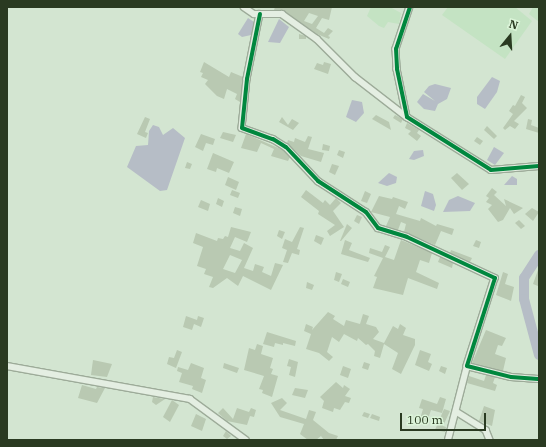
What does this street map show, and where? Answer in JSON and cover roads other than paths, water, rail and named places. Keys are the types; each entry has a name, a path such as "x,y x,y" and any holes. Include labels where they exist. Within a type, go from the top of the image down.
{"street":[{"path":"244,7 254,14 282,14 317,39 355,77 407,118 491,170 539,166"},
{"path":"407,118 397,69 396,49 410,7"},
{"path":"260,14 247,79 242,128 273,139 286,147 318,181 366,212 378,228 407,237 495,278 468,366 457,412 448,440"},
{"path":"7,366 190,399 246,440"},
{"path":"468,366 510,377 538,380"},
{"path":"457,412 486,430 490,440"}],"waterway":[{"path":"539,255 524,278 524,299 539,355"}]}
